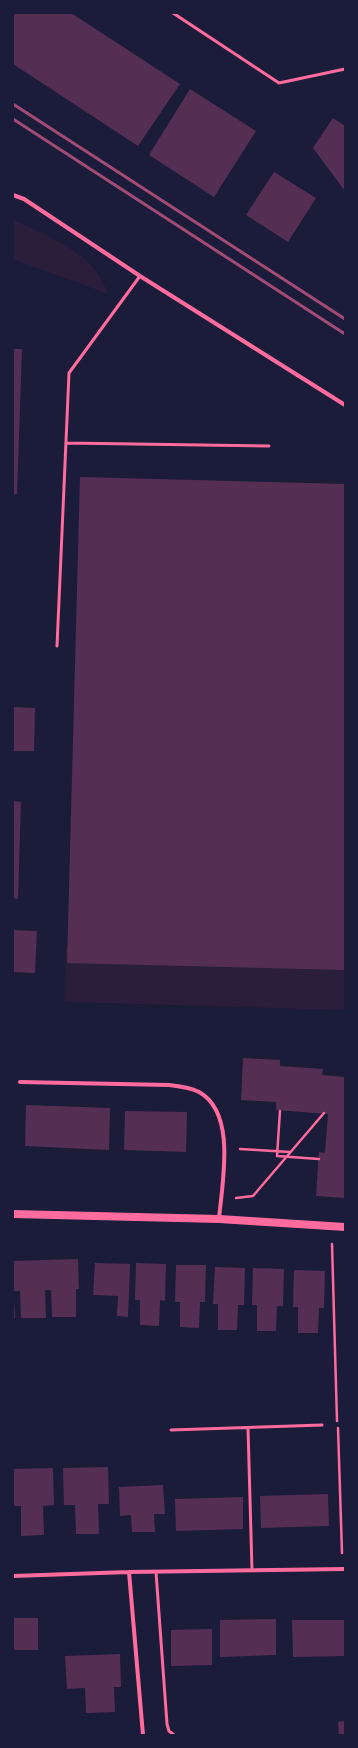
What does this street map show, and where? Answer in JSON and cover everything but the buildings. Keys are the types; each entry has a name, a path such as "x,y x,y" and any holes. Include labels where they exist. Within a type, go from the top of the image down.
{"main road":[{"path":"13,1214 219,1219 345,1227"}],"street":[{"path":"13,195 24,199 140,276 345,406"},
{"path":"20,1082 187,1087 200,1092 218,1113 222,1125 224,1148 219,1219"},
{"path":"13,1576 129,1572 345,1568"},
{"path":"129,1572 142,1735"}],"lane":[{"path":"173,13 279,84 345,70"},
{"path":"57,646 69,373 140,276"},
{"path":"66,443 269,446"},
{"path":"171,1430 322,1425"},
{"path":"248,1428 252,1570"},
{"path":"156,1572 167,1724 170,1731 174,1735"}],"path":[{"path":"280,1111 277,1156 319,1159"},
{"path":"220,1200 253,1196 324,1113"},
{"path":"224,1148 291,1152"},
{"path":"332,1226 342,1554"}],"shaded area":[{"path":"13,220 55,239 82,257 102,280 108,294 13,259"},
{"path":"66,946 345,953 345,1010 65,1002"}],"railway":[{"path":"13,104 345,319"},
{"path":"13,119 345,334"}]}
